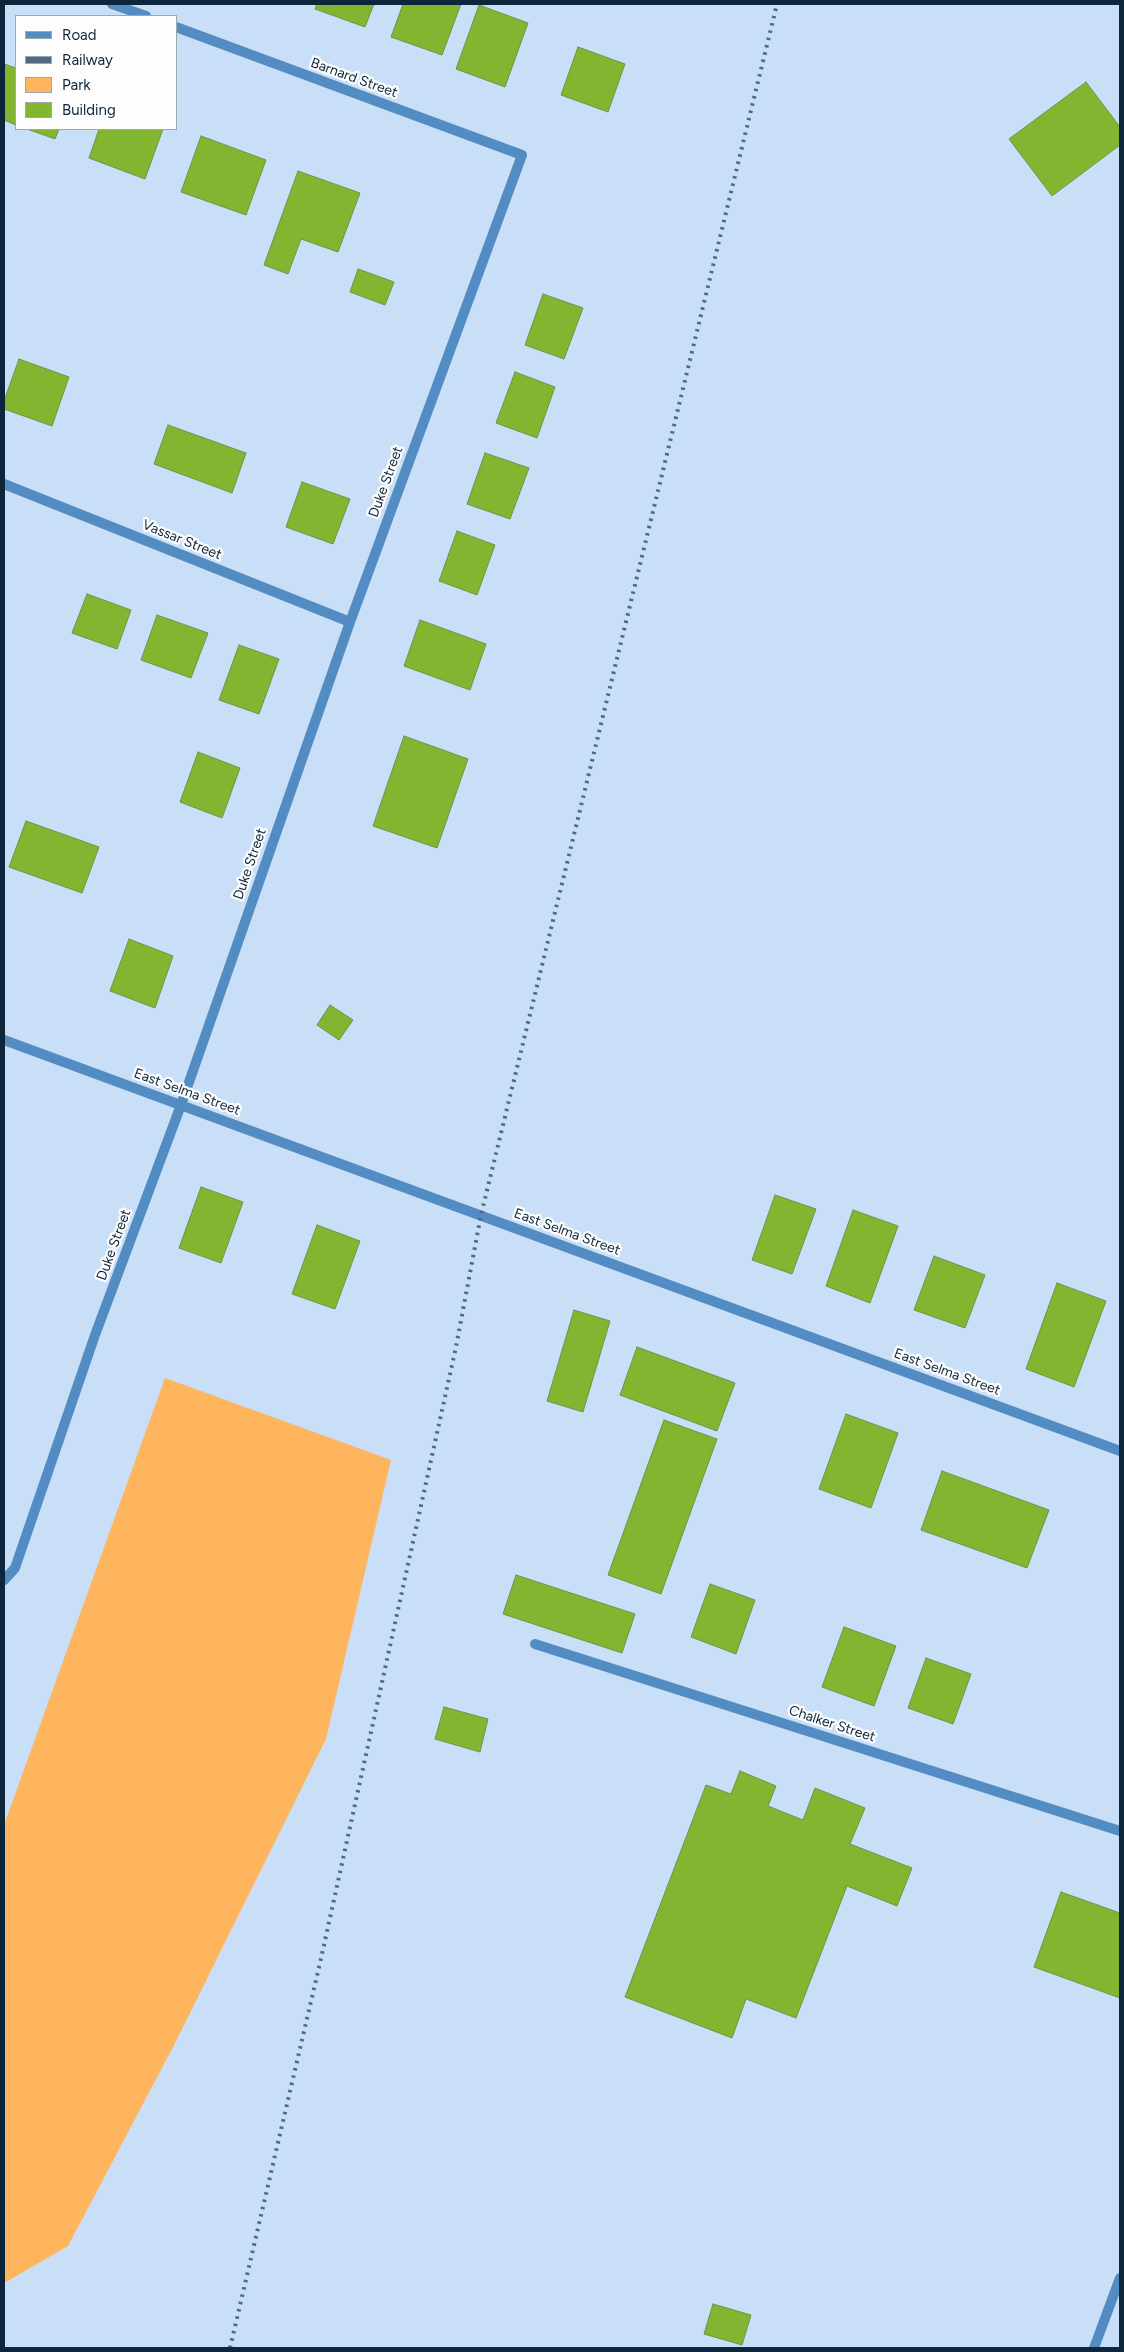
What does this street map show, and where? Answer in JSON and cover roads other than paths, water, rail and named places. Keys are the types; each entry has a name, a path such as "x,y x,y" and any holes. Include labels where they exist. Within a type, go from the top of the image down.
{"street":[{"path":"112,4 143,15"},
{"name":"Barnard Street","path":"178,28 522,154"},
{"name":"Duke Street","path":"4,1580 15,1568 95,1335 181,1105 350,622 522,154"},
{"name":"Vassar Street","path":"4,484 350,622"},
{"name":"East Selma Street","path":"4,1040 1120,1451"},
{"name":"Chalker Street","path":"535,1644 1120,1831"},
{"path":"1094,2348 1120,2278"}],"railway":[{"path":"230,2348 320,1963 456,1347 481,1215 777,4"}]}
